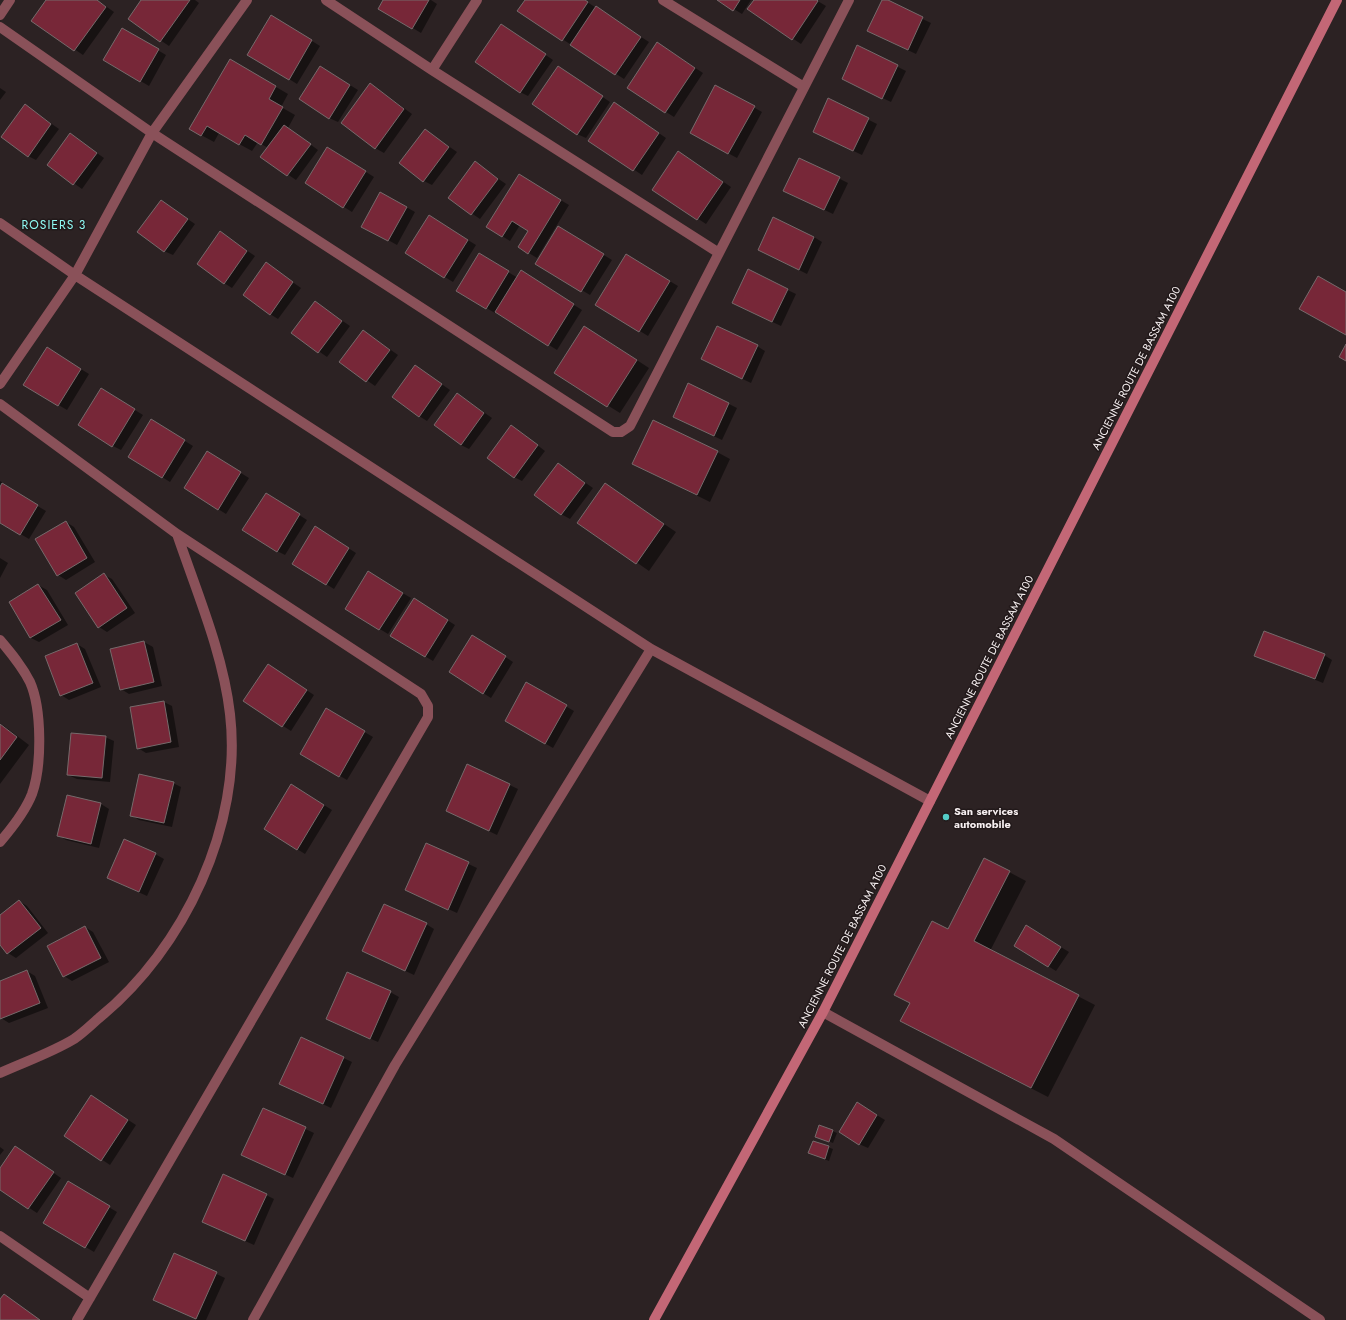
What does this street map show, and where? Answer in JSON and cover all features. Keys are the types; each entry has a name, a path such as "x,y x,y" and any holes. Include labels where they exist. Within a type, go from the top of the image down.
{"main road":[{"name":"ANCIENNE ROUTE DE BASSAM A100","path":"654,1320 823,1012 1337,0"}],"street":[{"path":"0,15 10,0"},
{"path":"0,384 75,275 152,133 247,0"},
{"path":"326,0 432,70 719,253"},
{"path":"432,70 477,0"},
{"path":"663,0 804,86"},
{"path":"0,27 152,133 612,432 621,432 630,426 849,0"},
{"path":"0,223 75,275 651,649 930,801"},
{"path":"0,404 177,534 421,694 428,706 428,717 77,1320"},
{"path":"0,1073 74,1039 120,1002 173,934 195,896 211,857 226,806 233,759 230,714 221,665 177,534"},
{"path":"0,640 17,660 30,683 36,710 39,739 38,764 32,794 15,824 0,842"},
{"path":"253,1320 395,1066 651,649"},
{"path":"823,1012 1054,1139 1320,1320"},
{"path":"0,1236 90,1298"}],"building":[{"path":"46,0 97,0 106,7 74,51 31,21"},
{"path":"141,0 190,0 160,42 128,19"},
{"path":"383,0 429,0 412,29 378,9"},
{"path":"525,0 585,0 588,2 562,41 517,11"},
{"path":"717,0 740,0 733,11"},
{"path":"754,0 818,1 792,40 747,9"},
{"path":"882,0 888,0 923,17 908,50 867,31"},
{"path":"596,6 641,37 615,75 570,45"},
{"path":"271,15 312,40 289,80 247,55"},
{"path":"501,24 546,54 520,93 475,62"},
{"path":"122,28 159,49 140,82 103,60"},
{"path":"657,42 695,68 665,113 627,88"},
{"path":"857,45 898,65 882,99 842,79"},
{"path":"230,59 276,86 269,99 283,107 261,145 245,135 239,145 207,126 201,136 189,129"},
{"path":"320,66 350,85 329,119 299,99"},
{"path":"558,66 603,96 577,135 532,104"},
{"path":"370,83 404,109 375,149 341,123"},
{"path":"715,85 755,106 728,154 690,133"},
{"path":"828,98 869,118 853,151 813,132"},
{"path":"614,102 659,133 633,171 588,141"},
{"path":"25,104 51,124 28,157 1,137"},
{"path":"284,125 311,144 287,176 260,157"},
{"path":"425,129 449,147 423,182 399,163"},
{"path":"70,133 97,153 73,185 47,165"},
{"path":"327,147 366,171 343,208 305,183"},
{"path":"678,151 723,182 697,220 652,190"},
{"path":"799,158 840,177 824,210 783,191"},
{"path":"475,161 498,179 471,215 448,198"},
{"path":"519,174 561,200 528,254 518,247 528,231 512,221 502,237 486,227"},
{"path":"380,192 407,207 388,241 361,227"},
{"path":"161,200 188,219 164,252 137,232"},
{"path":"429,215 468,240 444,278 405,253"},
{"path":"773,217 814,237 799,270 758,250"},
{"path":"558,226 604,254 581,292 535,264"},
{"path":"220,231 247,251 224,284 197,264"},
{"path":"479,253 509,271 486,309 456,291"},
{"path":"626,254 670,281 639,332 595,305"},
{"path":"266,262 293,282 270,315 243,295"},
{"path":"748,269 788,289 772,322 732,303"},
{"path":"521,270 574,304 548,346 495,312"},
{"path":"1318,276 1346,292 1346,335 1299,309"},
{"path":"315,301 342,321 318,353 291,333"},
{"path":"584,326 637,360 607,407 554,373"},
{"path":"717,326 758,345 742,379 701,359"},
{"path":"363,330 390,350 366,382 339,362"},
{"path":"1346,344 1346,361 1339,357"},
{"path":"47,347 81,369 58,406 23,385"},
{"path":"415,365 442,384 419,417 392,397"},
{"path":"688,383 729,403 714,436 673,417"},
{"path":"101,388 135,409 112,447 78,425"},
{"path":"457,393 484,413 461,445 434,425"},
{"path":"151,419 185,440 162,478 128,457"},
{"path":"653,420 718,451 697,495 632,464"},
{"path":"511,425 538,445 514,478 487,458"},
{"path":"207,451 241,472 218,510 184,488"},
{"path":"558,463 585,483 561,515 534,495"},
{"path":"2,483 38,505 20,535 0,523 0,487"},
{"path":"605,483 664,524 636,564 577,523"},
{"path":"266,493 300,514 277,552 242,530"},
{"path":"66,521 87,558 57,576 35,539"},
{"path":"315,526 349,548 326,585 292,564"},
{"path":"368,571 403,593 379,630 345,609"},
{"path":"104,573 127,608 98,628 75,593"},
{"path":"38,584 61,620 30,638 9,602"},
{"path":"414,598 448,620 425,657 390,636"},
{"path":"1264,631 1325,654 1315,679 1254,656"},
{"path":"472,635 506,656 483,694 449,672"},
{"path":"144,641 154,682 120,690 110,649"},
{"path":"77,643 93,683 60,696 45,656"},
{"path":"268,664 307,690 282,727 243,701"},
{"path":"526,682 567,705 545,744 505,721"},
{"path":"164,701 171,742 137,749 130,707"},
{"path":"326,708 365,731 339,777 300,754"},
{"path":"0,724 17,737 0,760"},
{"path":"71,733 106,736 102,778 67,775"},
{"path":"467,764 510,784 489,831 446,811"},
{"path":"139,774 174,782 164,823 130,816"},
{"path":"291,784 324,805 297,850 264,829"},
{"path":"67,795 101,803 91,844 57,836"},
{"path":"124,839 156,853 139,892 107,878"},
{"path":"426,843 469,862 448,910 405,890"},
{"path":"984,858 1010,871 974,941 1079,995 1031,1088 900,1021 910,1003 894,995 932,921 948,929"},
{"path":"19,900 41,928 7,954 0,945 0,915"},
{"path":"384,904 427,923 405,971 362,951"},
{"path":"1026,925 1061,947 1048,967 1014,946"},
{"path":"85,926 101,958 63,977 47,946"},
{"path":"27,970 40,1003 0,1019 0,981"},
{"path":"347,972 391,991 370,1039 326,1019"},
{"path":"301,1037 344,1057 323,1104 279,1084"},
{"path":"91,1095 128,1120 101,1161 64,1136"},
{"path":"857,1102 877,1115 859,1145 839,1132"},
{"path":"263,1108 306,1127 285,1175 241,1155"},
{"path":"819,1125 833,1130 829,1142 815,1137"},
{"path":"813,1141 829,1146 825,1159 808,1153"},
{"path":"15,1146 54,1172 28,1209 0,1190 0,1168"},
{"path":"223,1174 267,1194 245,1241 202,1222"},
{"path":"68,1181 110,1206 85,1248 43,1223"},
{"path":"174,1253 217,1272 196,1319 153,1300"},
{"path":"4,1294 40,1320 0,1320 0,1299"}],"place":[{"name":"San services automobile","path":"946,817"}],"district":[{"name":"ROSIERS 3","path":"54,225"}]}
